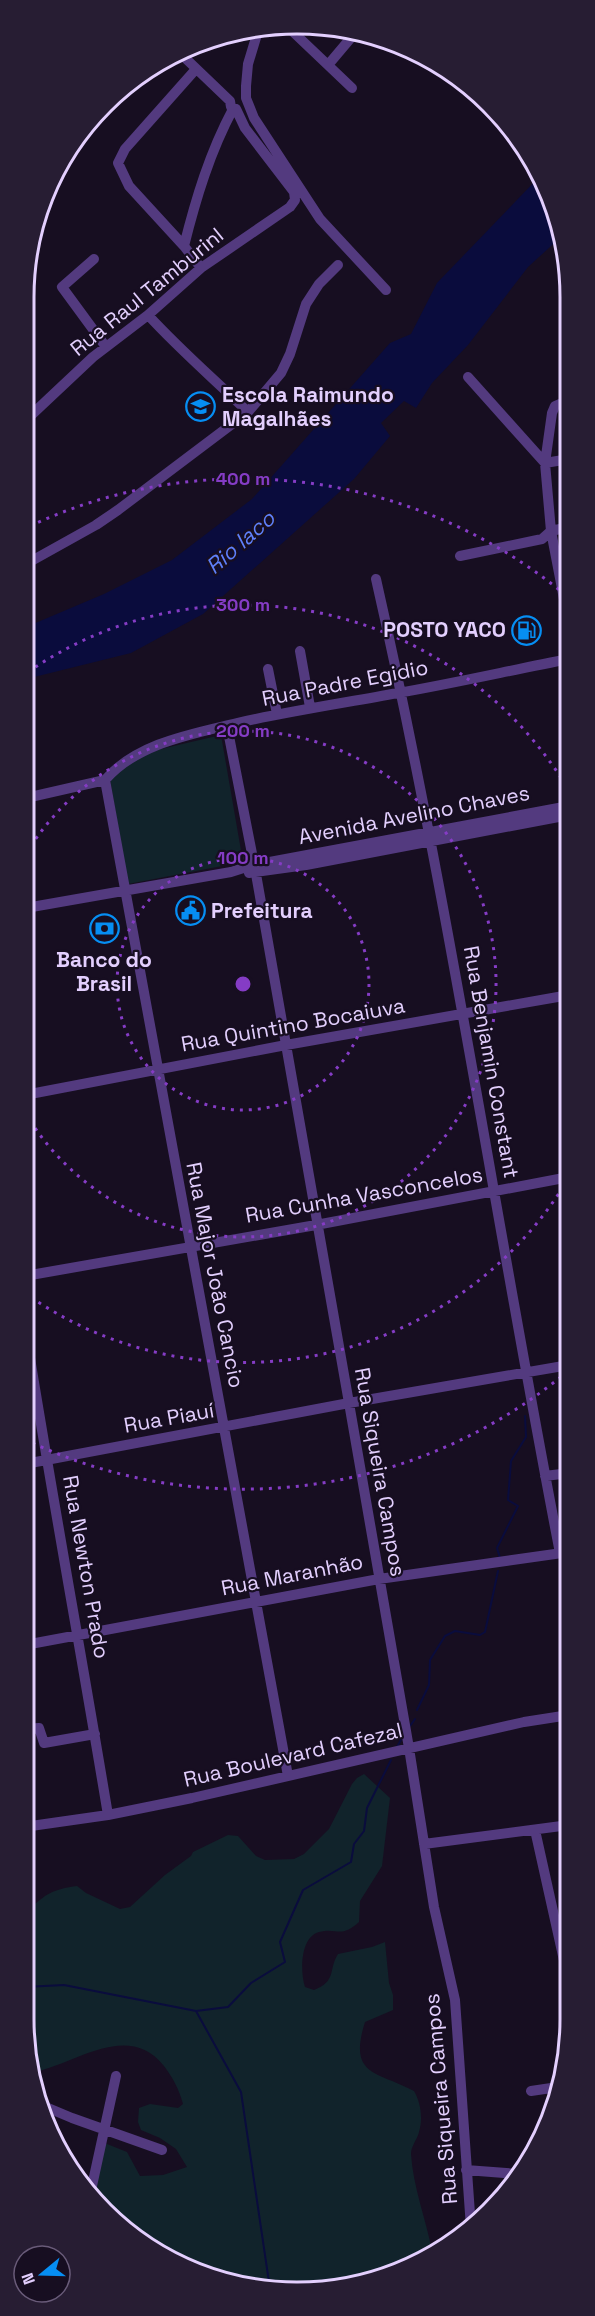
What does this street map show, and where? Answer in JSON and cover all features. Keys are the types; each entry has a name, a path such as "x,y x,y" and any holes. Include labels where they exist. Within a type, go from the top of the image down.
{"street":[{"path":"295,34 352,87"},
{"path":"184,246 193,209 212,153 237,104 256,38"},
{"path":"328,65 349,40"},
{"path":"187,60 254,118 320,219 386,290"},
{"path":"196,69 125,150 118,163 129,186 201,268"},
{"name":"Rua Raul Tamburinl","path":"34,413 106,347 148,315 201,268 290,207 295,200 294,192 245,128 237,104"},
{"path":"94,259 62,286 106,347"},
{"path":"34,560 118,510 248,412 281,373 293,348 306,304 319,284 338,265"},
{"path":"148,315 187,357 248,412"},
{"path":"468,377 545,463"},
{"path":"560,404 555,406 552,413 545,463 551,531 560,578"},
{"path":"545,463 560,460"},
{"path":"460,556 542,539 551,531 560,529"},
{"name":"Rua Benjamin Constant","path":"376,579 429,837 495,1191 525,1374 545,1476 560,1533"},
{"path":"300,651 310,707"},
{"name":"Rua Padre Egidio","path":"105,780 136,756 186,735 310,707 399,693 560,661"},
{"path":"268,669 277,714"},
{"name":"Rua Siqueira Campos","path":"227,726 255,870 349,1403 434,1907 455,2000 470,2217"},
{"path":"34,796 105,780"},
{"name":"Rua Major João Cancio","path":"105,780 288,1776"},
{"name":"Avenida Avelino Chaves","path":"34,907 231,872 255,870 429,837 560,808"},
{"name":"Avenida Avelino Chaves","path":"429,837 560,816"},
{"name":"Rua Quintino Bocaiuva","path":"34,1093 560,998"},
{"name":"Rua Cunha Vasconcelos","path":"34,1274 316,1225 560,1179"},
{"name":"Rua Piauí","path":"34,1462 349,1403 560,1367"},
{"name":"Rua Newton Prado","path":"34,1384 79,1635 108,1815"},
{"path":"545,1476 560,1474"},
{"name":"Rua Maranhão","path":"34,1643 379,1579 560,1553"},
{"name":"Rua Boulevard Cafezal","path":"34,1826 108,1815 192,1798 524,1722 560,1716"},
{"path":"34,1728 39,1728 44,1743 94,1734"},
{"path":"424,1844 560,1826"},
{"path":"535,1830 560,1942"},
{"path":"92,2183 116,2076"},
{"path":"531,2091 552,2088"},
{"path":"50,2108 162,2150"},
{"path":"466,2170 510,2173"}],"shaded area":[{"path":"221,735 243,862 128,884 110,779 134,759 161,749"},
{"path":"364,1774 390,1798 382,1866 360,1901 359,1922 343,1931 319,1932 308,1941 302,1964 303,1981 305,1987 314,1990 321,1987 329,1979 338,1954 385,1942 393,2010 365,2022 360,2053 363,2062 377,2075 414,2091 420,2106 420,2127 411,2154 414,2179 431,2245 382,2268 332,2279 280,2281 229,2273 181,2254 151,2237 124,2216 94,2185 102,2142 127,2152 140,2176 163,2175 187,2167 176,2149 160,2138 141,2130 138,2122 139,2108 150,2104 178,2108 183,2104 173,2079 164,2066 150,2053 135,2047 118,2046 102,2049 40,2070 34,2018 34,1904 52,1892 77,1886 86,1893 120,1909 130,1907 193,1852 228,1835 238,1836 256,1856 265,1860 294,1859 304,1854 329,1829 357,1778"}],"water":[{"name":"Rio Iaco","path":"534,183 547,213 554,243 528,267 468,345 432,383 416,408 404,401 381,423 390,436 354,479 203,614 131,653 34,677 34,624 104,594 172,560 252,499 390,343 411,334 437,283"}],"waterway":[{"path":"500,1558 497,1548 518,1506 508,1500 511,1461 526,1437 525,1416"},
{"path":"417,1710 429,1685 430,1660 445,1636 455,1631 480,1635 485,1632 498,1571"},
{"path":"410,1726 415,1719"},
{"path":"397,1747 403,1736"},
{"path":"196,2011 228,2007 251,1983 285,1962 280,1942 303,1890 351,1862 354,1844 364,1831 367,1808 391,1760"},
{"path":"34,1986 64,1985 196,2011 241,2092 269,2280"}],"place":[{"name":"Escola Raimundo Magalhães","path":"201,407"},
{"name":"POSTO YACO","path":"527,630"},
{"name":"Prefeitura","path":"190,911"},
{"name":"Banco do Brasil","path":"104,929"}]}
